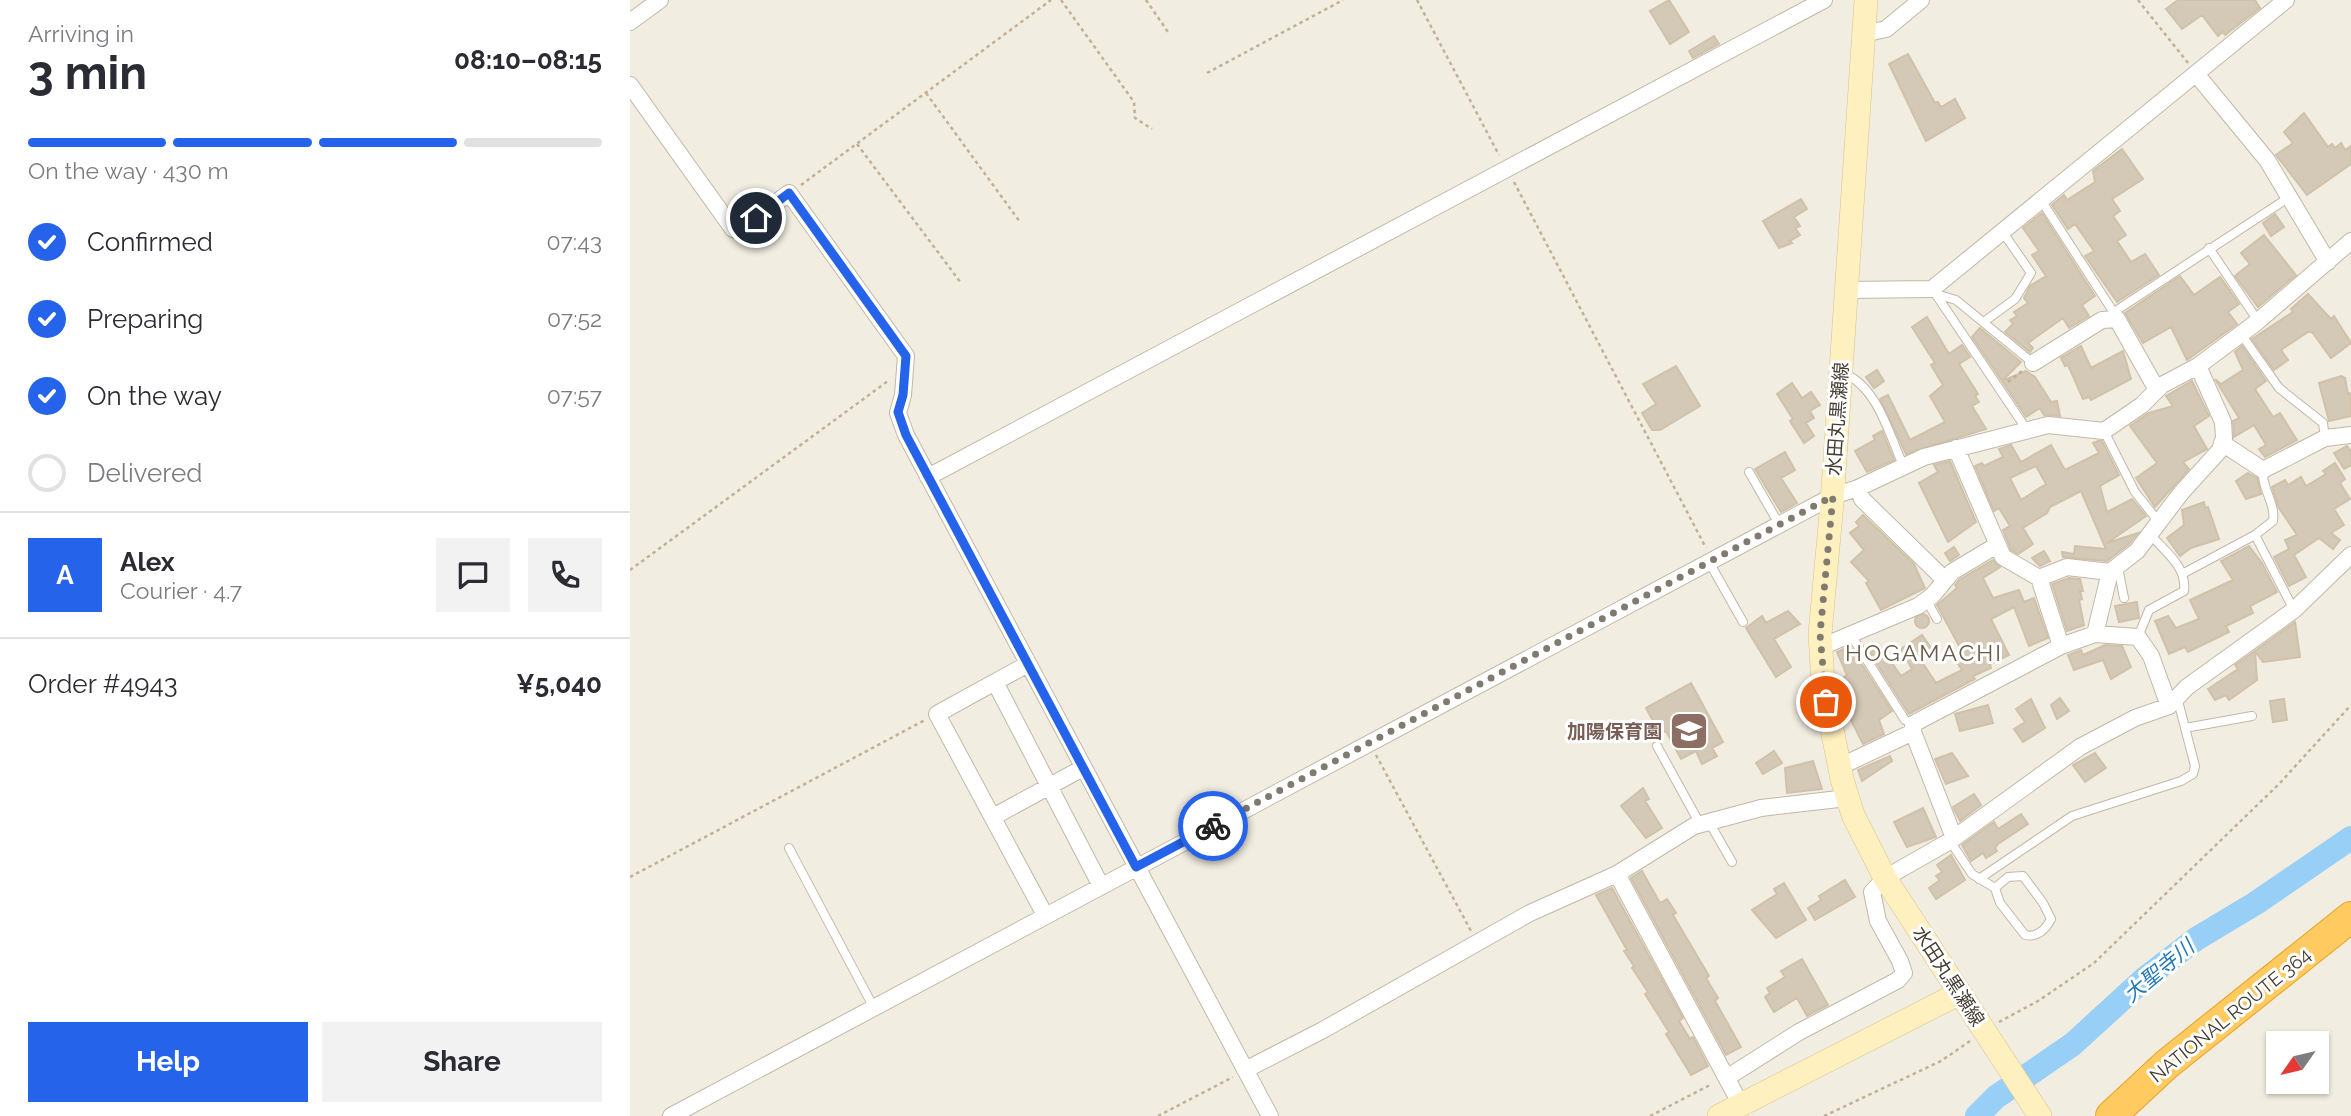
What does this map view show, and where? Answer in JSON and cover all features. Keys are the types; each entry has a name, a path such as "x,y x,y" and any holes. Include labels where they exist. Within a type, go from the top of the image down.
{"highway":[{"name":"NATIONAL ROUTE 364","path":"2111,1116 2167,1064 2351,917"}],"main road":[{"name":"水田丸黒瀬線","path":"1866,0 1833,496 1823,590 1823,684 1847,798 1885,878 2040,1116"},
{"path":"1719,1116 1959,993"}],"street":[{"path":"630,22 660,0"},
{"path":"928,477 1824,0"},
{"path":"1863,34 1886,29 1921,0"},
{"path":"1845,290 1935,293 2002,231 2286,0"},
{"path":"2197,75 2267,160 2291,196 2328,262"},
{"path":"630,85 733,229 739,230 789,193 906,356 906,371 898,412 928,477 1026,665 1270,1116"},
{"path":"671,1116 1833,496 1858,488 1903,465 2026,430 2048,425 2104,431 2142,405 2157,390 2197,366 2258,321 2351,241"},
{"path":"2033,363 2102,320 2116,315 2157,390"},
{"path":"2095,634 2114,569 2154,528 2220,450 2223,422 2219,408 2197,366"},
{"path":"2222,443 2263,470 2325,438 2351,435"},
{"path":"1956,448 2003,557 2039,578 2061,646"},
{"path":"1858,488 1862,499 1944,579"},
{"path":"1821,647 1927,601 1944,579 1997,545"},
{"path":"1728,1077 1799,1032 1898,980 1904,973 1873,906 1872,892 1885,878 1952,839 2080,747 2173,701 2294,610 2351,555"},
{"path":"2039,578 2067,567 2114,569"},
{"path":"1839,767 2061,646 2095,634 2138,637 2151,656 2173,701"},
{"path":"1026,665 937,714 1045,915"},
{"path":"995,682 1101,886"},
{"path":"1913,728 1952,839"},
{"path":"993,817 1082,769"},
{"path":"1245,1070 1478,945 1530,913 1617,874 1704,822 1761,808 1847,798"},
{"path":"1617,874 1741,1105"}],"lane":[{"path":"2040,200 2116,315 2209,248 2291,196"},
{"path":"1985,321 2015,299 2031,273 2002,231"},
{"path":"2209,248 2258,321"},
{"path":"1935,293 1956,300 1985,321 2033,363"},
{"path":"1935,293 2026,430"},
{"path":"2241,334 2279,388 2322,423 2325,438"},
{"path":"1840,372 1856,378 1872,399 1903,465"},
{"path":"2104,431 2154,528 2184,573 2184,591 2148,610 2138,637"},
{"path":"2184,573 2255,536 2273,521 2274,512 2265,488 2263,470"},
{"path":"1749,472 1779,524"},
{"path":"2255,536 2294,610"},
{"path":"1711,561 1743,622"},
{"path":"2114,569 2124,598"},
{"path":"1927,601 1937,619"},
{"path":"1851,635 1905,720 1913,728"},
{"path":"1979,879 2072,816 2181,781 2193,774 2195,766 2185,728 2173,701"},
{"path":"2185,728 2252,716"},
{"path":"1657,746 1732,862"},
{"path":"1952,839 1972,874 1996,888 2000,903 2025,934 2036,934 2048,925 2051,919 2048,912 2023,876 2008,877 1996,888"},
{"path":"789,848 874,1008"}],"path":[{"path":"789,193 1051,0"},
{"path":"1061,0 1134,102 1135,118 1152,129"},
{"path":"1146,0 1168,32"},
{"path":"1207,72 1343,0"},
{"path":"1417,0 1711,561"},
{"path":"2138,0 2197,75"},
{"path":"926,93 1020,222"},
{"path":"857,144 961,283"},
{"path":"2000,388 2033,363"},
{"path":"630,570 841,415 906,371"},
{"path":"1824,1116 1988,1036 2094,963 2229,834 2351,705"},
{"path":"630,877 937,714"},
{"path":"1370,742 1478,945"},
{"path":"1158,1116 1245,1070"},
{"path":"1650,1116 1728,1077"}],"building":[{"path":"1669,0 1689,32 1670,44 1650,11"},
{"path":"2178,0 2255,0 2260,8 2225,35 2223,32 2218,36 2202,15 2182,29 2166,9"},
{"path":"1714,36 1719,44 1693,58 1689,51"},
{"path":"1908,54 1935,103 1938,102 1941,107 1955,99 1965,118 1926,141 1889,64"},
{"path":"2304,113 2328,147 2332,144 2335,148 2341,143 2345,150 2351,146 2351,164 2307,195 2276,155 2293,143 2284,132"},
{"path":"2122,149 2143,179 2112,199 2120,211 2113,216 2126,235 2117,241 2131,262 2145,254 2159,275 2117,302 2085,256 2094,251 2075,224 2068,229 2052,205 2064,195 2067,200 2095,182 2093,171"},
{"path":"1801,199 1807,209 1794,217 1800,226 1795,228 1800,235 1790,241 1792,243 1779,248 1763,221"},
{"path":"2042,213 2095,296 2082,305 2089,316 2069,328 2063,318 2028,343 2033,348 2030,352 2005,332 2013,324 2010,320 2017,316 2014,312 2028,303 2024,298 2030,286 2046,276 2032,255 2039,251 2023,228"},
{"path":"2275,214 2284,227 2271,236 2263,223"},
{"path":"2264,235 2296,275 2258,307 2235,276 2250,264 2241,253"},
{"path":"2180,276 2194,295 2220,277 2239,304 2228,312 2237,324 2187,360 2171,327 2143,343 2125,313"},
{"path":"2308,294 2331,319 2334,316 2351,343 2331,358 2312,332 2308,332 2281,350 2288,360 2274,370 2252,339 2293,312 2291,309"},
{"path":"1927,317 1949,354 1962,345 1970,357 1959,364 1978,394 1975,396 1979,402 1972,406 1986,429 1906,454 1880,399 1888,395 1910,440 1945,422 1930,396 1943,385 1931,365 1935,363 1912,327"},
{"path":"1980,328 2021,362 2002,381 1972,337"},
{"path":"2081,346 2091,368 2123,351 2131,379 2091,400 2089,397 2083,399 2068,365 2065,366 2061,358"},
{"path":"2242,346 2266,381 2255,389 2273,417 2280,413 2297,440 2265,457 2259,449 2266,445 2254,425 2234,437 2233,421 2239,418 2215,379 2221,384 2243,370 2235,352"},
{"path":"1676,366 1700,406 1660,430 1652,430 1642,413 1656,404 1643,384"},
{"path":"1877,370 1884,381 1874,388 1866,377"},
{"path":"2026,371 2035,377 2051,402 2057,401 2060,416 2044,415 2040,408 2026,417 2002,381"},
{"path":"2341,376 2345,378 2348,394 2351,393 2351,416 2329,421 2319,383"},
{"path":"2192,381 2209,416 2194,426 2207,449 2183,462 2189,469 2155,507 2136,478 2157,463 2130,426 2149,413 2173,406 2166,396"},
{"path":"1792,383 1802,398 1811,392 1820,405 1810,411 1814,418 1806,423 1814,436 1804,443 1777,394"},
{"path":"1882,431 1894,460 1867,472 1855,451 1875,440 1873,436"},
{"path":"2102,441 2119,475 2100,486 2107,512 2132,499 2146,516 2107,543 2138,533 2129,544 2107,561 2063,557 2062,552 2074,554 2075,546 2106,549 2081,491 2050,507 2047,513 2023,528 2033,544 2018,554 2011,550 2003,530 2010,526 1999,508 1994,511 1975,466 1982,463 1984,466 2003,457 1999,449 2011,445 2021,462 2051,445 2065,470 2099,453 2093,443","holes":["2036,466 2046,484 2021,500 2010,478"]},
{"path":"2347,446 2351,452 2351,465 2344,469 2334,453"},
{"path":"1785,452 1795,470 1781,478 1797,503 1781,512 1755,469"},
{"path":"1950,461 1976,522 1948,542 1919,483 1938,472 1934,465"},
{"path":"2335,463 2345,479 2340,483 2350,499 2334,509 2344,525 2331,533 2340,540 2333,549 2319,538 2294,555 2306,577 2289,586 2274,557 2289,549 2285,540 2297,535 2279,508 2272,487 2285,480 2288,485 2301,477 2306,486 2326,474 2323,471"},
{"path":"2248,473 2257,478 2261,494 2246,499 2236,481"},
{"path":"2204,502 2219,539 2191,548 2180,556 2167,538 2184,525 2182,510"},
{"path":"1863,515 1914,564 1925,588 1881,610 1866,583 1869,581 1851,562 1864,550 1850,533 1859,526 1856,522"},
{"path":"2249,546 2262,563 2277,592 2250,606 2253,613 2226,626 2229,632 2188,652 2185,647 2169,654 2155,621 2168,616 2176,628 2199,619 2190,600 2233,580 2221,561"},
{"path":"1954,547 1959,555 1950,561 1945,553"},
{"path":"2044,551 2050,561 2040,566 2032,558"},
{"path":"1993,560 2000,567 1983,578 1993,598 2019,590 2024,602 2034,598 2048,638 2029,646 2014,607 1991,619 2009,655 1990,664 1991,668 1973,676 1975,679 1909,714 1870,653 1880,646 1901,676 1912,669 1901,649 1922,635 1931,648 1918,656 1936,683 1962,670 1956,661 1964,655 1937,605 1957,588 1955,585 1959,580"},
{"path":"2069,578 2080,579 2083,591 2080,591 2082,599 2079,600 2084,625 2067,631 2052,584"},
{"path":"2137,602 2139,618 2119,622 2115,606"},
{"path":"1788,611 1800,624 1774,639 1791,667 1776,677 1746,628 1762,616 1766,623"},
{"path":"1922,614 1927,616 1927,626 1922,628 1917,626 1915,621 1917,616"},
{"path":"2295,622 2300,657 2263,662 2255,651"},
{"path":"2105,645 2122,646 2131,667 2111,679 2103,660 2074,670 2068,655 2081,650 2083,655"},
{"path":"1850,646 1892,711 1879,720 1884,734 1863,744 1845,708 1853,703 1841,685 1841,679 1847,675 1837,652"},
{"path":"2255,651 2257,680 2229,700 2226,695 2215,700 2208,689 2238,669 2235,665"},
{"path":"1691,683 1723,742 1712,748 1717,756 1702,764 1696,751 1681,759 1666,731 1660,734 1646,708"},
{"path":"2060,698 2069,711 2057,719 2051,705"},
{"path":"2031,699 2045,728 2023,742 2014,729 2025,722 2016,709"},
{"path":"2284,699 2287,720 2273,722 2270,701"},
{"path":"1988,705 1993,723 1960,731 1955,714"},
{"path":"1774,751 1782,763 1763,774 1756,763"},
{"path":"1952,753 1968,776 1946,784 1935,759"},
{"path":"2095,753 2106,768 2085,782 2073,765"},
{"path":"1890,756 1892,761 1862,781 1858,770"},
{"path":"1813,761 1822,789 1787,793 1785,768"},
{"path":"1643,788 1649,799 1645,801 1662,828 1646,838 1621,806"},
{"path":"1974,794 1981,805 1960,821 1953,807"},
{"path":"1923,808 1936,837 1907,847 1894,822"},
{"path":"2021,814 2028,824 1998,844 1995,848 1997,851 1986,858 1983,853 1971,861 1962,845 1994,822 1998,829"},
{"path":"1951,855 1965,880 1936,899 1929,888 1940,880 1936,876 1942,872 1937,865"},
{"path":"1642,871 1660,903 1667,899 1676,913 1673,915 1709,976 1706,978 1718,998 1715,1001 1741,1047 1726,1055 1631,878"},
{"path":"1845,880 1855,897 1815,920 1808,908 1821,900 1819,896"},
{"path":"1784,883 1806,920 1776,938 1752,910 1777,894 1774,889"},
{"path":"1612,888 1683,1018 1679,1021 1690,1039 1693,1037 1708,1066 1691,1075 1666,1034 1669,1032 1645,994 1648,992 1632,968 1634,966 1624,951 1627,950 1596,895"},
{"path":"1802,959 1828,1005 1807,1016 1797,998 1774,1012 1765,997 1770,993 1767,988 1785,977 1781,971"}],"waterway":[{"name":"大聖寺川","path":"1977,1116 1996,1097 2073,1044 2144,979 2196,939 2256,903 2351,838"}],"way so far":[{"path":"1213,826 1833,496 1820,634 1826,702"}],"place":[{"name":"加陽保育園","path":"1689,731"}],"district":[{"name":"HOGAMACHI","path":"1924,653"}],"route":[{"path":"756,218 789,193 906,356 903,395 898,412 906,435 1026,665 1136,867 1213,826"}]}
